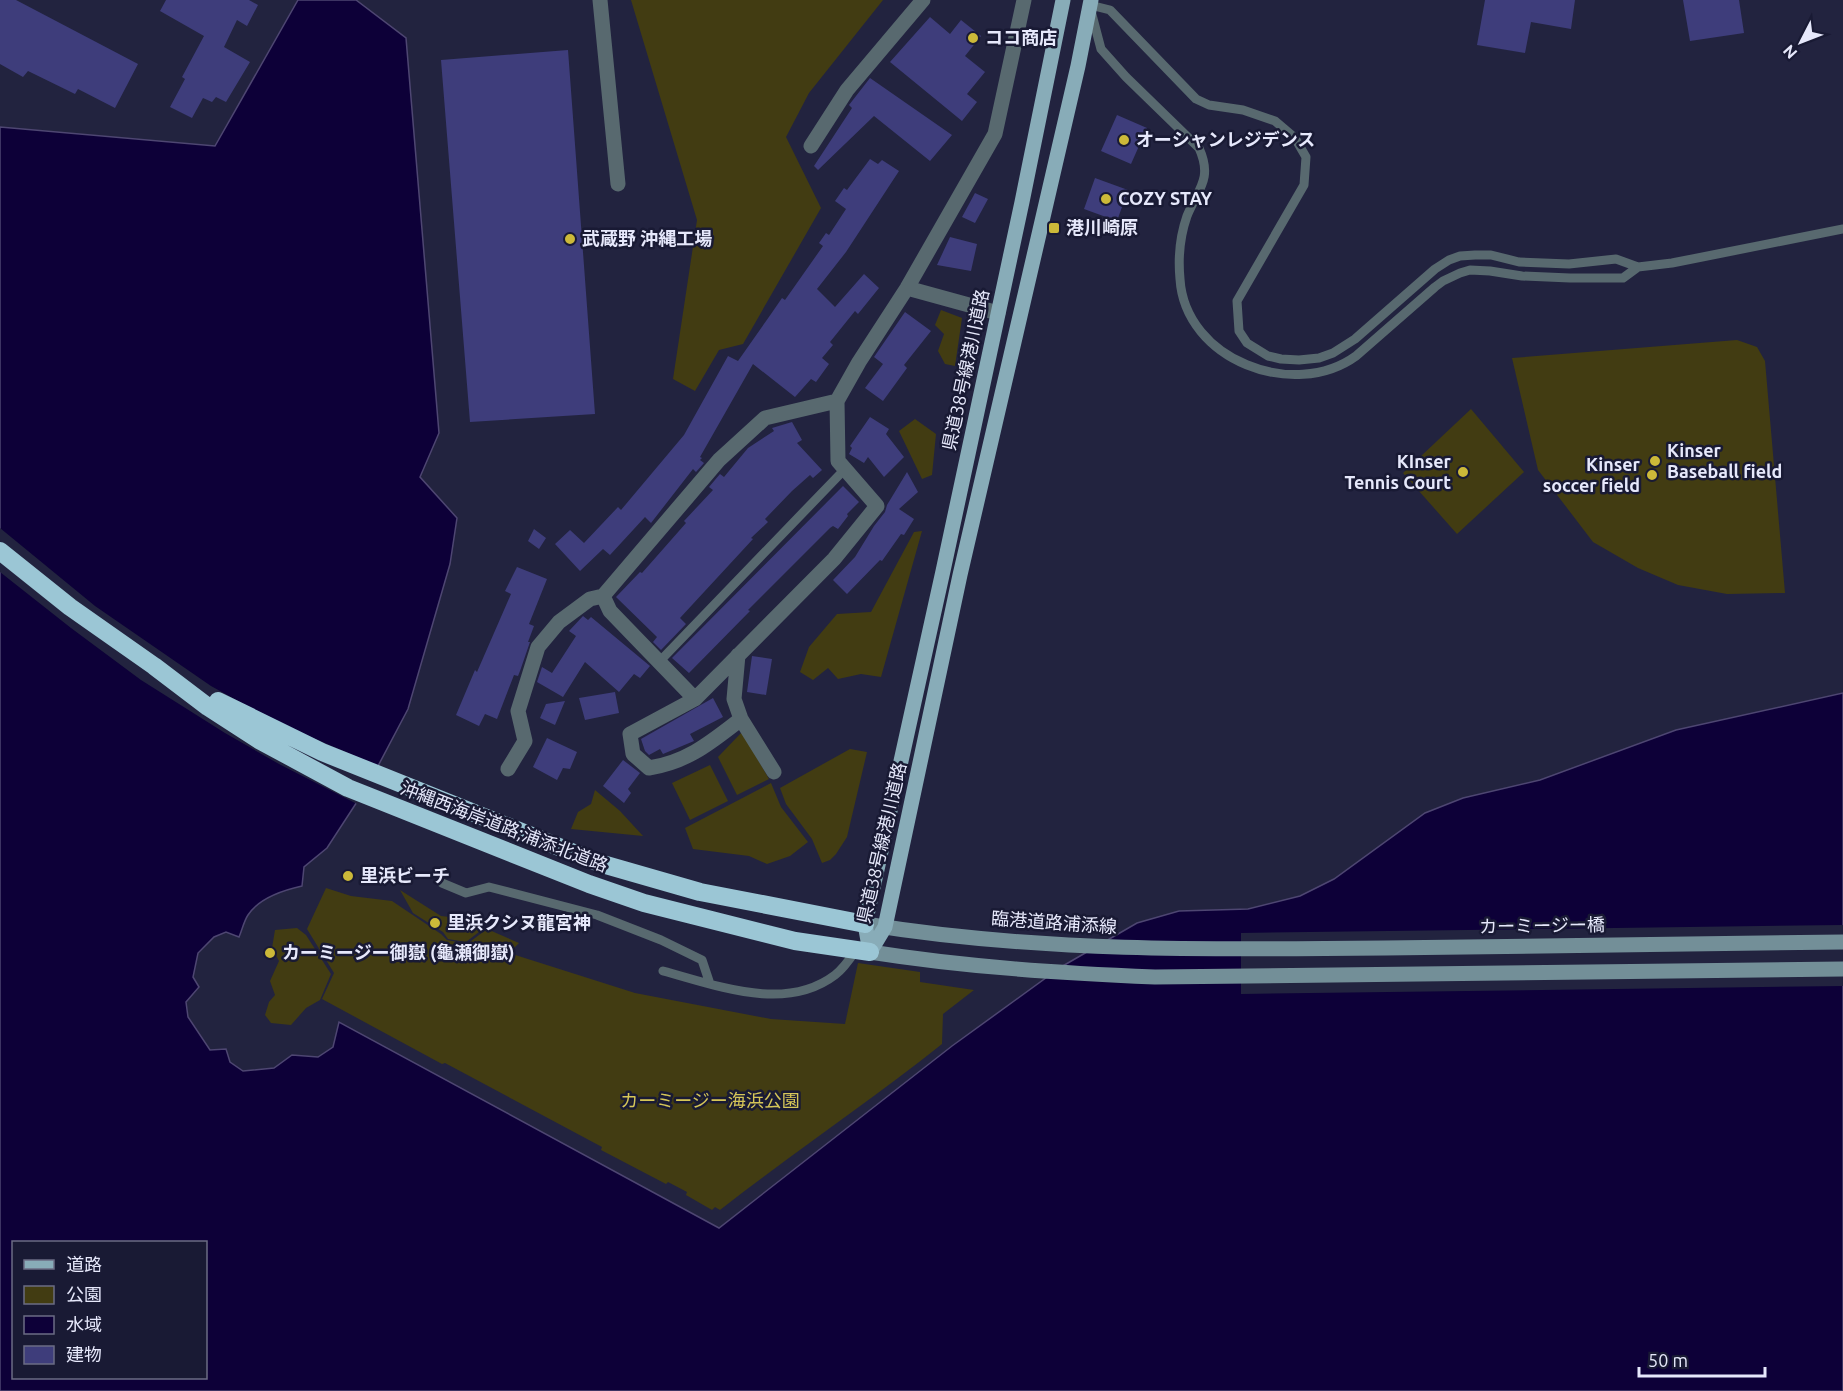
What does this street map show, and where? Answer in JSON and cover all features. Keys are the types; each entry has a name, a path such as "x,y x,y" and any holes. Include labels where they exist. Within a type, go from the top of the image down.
{"highway":[{"name":"沖縄西海岸道路;浦添北道路","path":"0,551 70,607 208,707 259,740 348,788 589,884 644,903 795,942 863,951"},
{"name":"沖縄西海岸道路;浦添北道路","path":"154,666 306,745 598,863 700,892 865,924"}],"main road":[{"name":"県道38号線港川道路","path":"863,951 865,924 938,594 1063,0"},
{"name":"県道38号線港川道路","path":"863,951 885,927 962,564 1078,66 1089,2"}],"street":[{"path":"600,0 618,184"},
{"path":"811,146 847,90 923,0"},
{"path":"741,719 699,750 668,765 649,768 633,754 630,734 695,699 834,558 876,506 838,461 837,401 859,362 907,288 995,134 1024,0"},
{"path":"907,288 998,313"},
{"path":"508,769 525,741 518,711 538,647 559,622 590,599 603,596 719,460 765,418 837,401"},
{"path":"603,596 610,611 695,699"},
{"path":"738,655 734,699 741,719 774,772"},
{"name":"臨港道路浦添線","path":"865,924 1074,947 1241,950"},
{"name":"カーミージー橋","path":"1241,950 1843,942"},
{"path":"863,951 926,961 1046,972 1155,977 1843,969"}],"lane":[{"path":"1089,2 1110,10 1196,99 1209,105 1243,110 1275,121 1295,138 1306,157 1304,185 1237,301 1239,331 1246,343 1258,351 1281,359 1319,358 1333,352 1355,339 1435,269 1460,256 1491,255 1519,262 1569,264 1616,259 1638,267 1672,263 1843,230"},
{"path":"1089,2 1101,50 1199,148 1205,162 1202,185 1188,216 1181,240 1180,283 1185,303 1199,330 1214,344 1242,363 1285,375 1315,374 1331,369 1356,356 1443,281 1470,270 1570,278 1623,278 1638,267"},
{"path":"659,662 845,469"},
{"path":"442,883 466,893 489,887 597,915 661,940 702,960 710,984"},
{"path":"663,971 710,984 767,995 817,987 863,951"}],"green space":[{"path":"631,0 883,0 809,93 786,137 821,208 743,344 719,350 695,391 673,379 697,220"},
{"path":"941,310 962,318 955,366 945,364 938,351 944,334 935,325"},
{"name":"Kinser Baseball field","path":"1737,340 1757,347 1765,361 1785,593 1727,594 1678,585 1638,568 1593,542 1538,470 1512,358"},
{"name":"KInser Tennis Court","path":"1471,409 1524,472 1457,534 1403,473"},
{"path":"915,419 936,434 932,475 922,479 899,431"},
{"path":"922,531 881,677 861,674 838,679 828,668 813,680 800,672 809,647 837,614 871,612 914,532"},
{"path":"742,732 769,779 737,795 718,757"},
{"path":"850,749 867,752 847,837 836,854 830,860 822,863 812,839 786,804 780,788"},
{"path":"710,765 728,801 690,820 672,783"},
{"path":"771,783 781,807 808,842 790,856 767,864 749,856 693,849 685,828"},
{"path":"595,790 620,811 643,836 571,829 578,812 591,804"},
{"name":"カーミージー海浜公園","path":"326,888 351,896 392,901 447,940 467,944 487,929 519,943 509,953 635,993 771,1019 845,1024 858,963 920,972 920,982 974,990 943,1014 942,1044 720,1210 715,1207 712,1210 686,1195 687,1192 668,1182 666,1184 601,1150 602,1147 322,999 334,973 307,929"},
{"path":"400,890 441,916 485,921 484,928 466,942 448,939 443,932 413,913"},
{"path":"297,928 306,935 331,974 320,1000 306,1008 291,1025 271,1023 265,1015 269,1002 275,995 270,981 279,961 272,948 275,930"}],"water":[{"path":"298,0 356,0 406,38 439,433 420,477 457,518 450,564 408,709 368,785 327,848 304,867 302,886 265,899 247,917 239,937 226,932 214,937 198,953 193,977 199,987 186,1002 188,1017 210,1050 226,1049 230,1062 243,1071 274,1068 292,1055 318,1057 333,1047 339,1022 719,1228 952,1046 1061,967 1137,923 1179,911 1248,909 1300,896 1334,879 1425,813 1463,798 1540,780 1676,730 1843,693 1843,1391 0,1391 0,127 215,146"}],"pier":[{"path":"0,528 95,606 211,686 278,723 381,767 359,805 225,733 141,680 71,628 0,572"},
{"path":"1843,925 1843,986 1241,994 1241,933"}],"building":[{"path":"0,0 16,0 138,64 115,108 78,89 75,94 28,71 23,77 0,64"},
{"path":"166,0 249,0 258,5 247,26 237,20 224,47 250,62 226,102 216,97 212,102 203,98 192,118 170,107 185,79 182,77 204,36 160,11"},
{"path":"1485,0 1575,0 1571,29 1531,22 1525,53 1477,45"},
{"path":"1683,0 1739,0 1744,33 1690,41"},
{"path":"930,17 950,34 961,20 981,36 965,56 985,72 967,94 977,102 962,121 890,62"},
{"name":"武蔵野 沖縄工場","path":"568,50 595,414 470,422 441,60"},
{"path":"870,78 952,135 930,161 874,116 818,170 814,166 852,108 849,105"},
{"name":"オーシャンレジデンス","path":"1117,115 1147,128 1131,164 1101,151"},
{"path":"870,159 878,164 882,160 899,171 846,252 817,289 835,307 864,274 879,288 858,314 855,311 830,342 833,345 822,358 829,364 816,382 811,379 795,397 753,364 700,457 704,463 696,472 693,469 651,523 645,517 610,555 603,549 580,571 555,544 570,530 584,543 618,507 621,510 684,435 728,356 738,361 782,298 785,300 823,246 819,243 826,233 829,235 846,209 835,201 844,188 847,190"},
{"name":"COZY STAY","path":"1095,178 1128,190 1117,221 1084,209"},
{"path":"975,193 988,199 975,223 962,217"},
{"path":"950,237 977,244 971,271 937,265"},
{"path":"905,312 931,331 904,365 907,368 883,401 865,388 883,364 874,357"},
{"path":"870,417 889,429 886,434 904,457 884,477 868,457 864,463 849,454 852,448 850,446"},
{"path":"792,422 802,440 797,443 822,470 813,478 810,475 765,519 768,522 680,618 686,624 661,650 653,642 657,637 616,597 640,572 642,573 686,523 684,521 713,490 709,487 720,474 724,477 748,448 774,431 772,428"},
{"path":"907,472 918,492 899,509 914,519 882,561 880,560 847,594 833,580 855,557 885,512"},
{"path":"843,486 859,502 847,514 848,516 838,529 833,526 830,528 689,673 672,658"},
{"path":"534,529 546,538 539,549 528,541"},
{"path":"517,567 547,579 529,624 534,626 518,676 514,675 497,719 485,714 479,726 456,715 511,594 505,591"},
{"path":"583,616 588,620 591,617 650,666 640,678 634,674 619,692 585,662 563,697 537,682 542,667 552,673 576,636 569,631"},
{"path":"752,656 772,659 766,695 747,692"},
{"path":"615,692 619,713 585,720 579,698"},
{"path":"713,698 723,717 690,734 694,741 663,754 660,749 649,755 645,751 641,739"},
{"path":"565,701 555,725 540,718 546,704"},
{"path":"547,738 577,752 570,769 563,768 557,780 533,767"},
{"path":"623,760 640,773 628,789 631,793 624,803 603,786"}],"place":[{"name":"ココ商店","path":"973,38"},
{"name":"オーシャンレジデンス","path":"1124,140"},
{"name":"COZY STAY","path":"1106,199"},
{"name":"港川崎原","path":"1054,228"},
{"name":"武蔵野 沖縄工場","path":"570,239"},
{"name":"Kinser Baseball field","path":"1655,461"},
{"name":"KInser Tennis Court","path":"1463,472"},
{"name":"Kinser soccer field","path":"1652,475"},
{"name":"里浜ビーチ","path":"348,876"},
{"name":"里浜クシヌ龍宮神","path":"435,923"},
{"name":"カーミージー御嶽 (龜瀬御嶽)","path":"270,953"}]}
